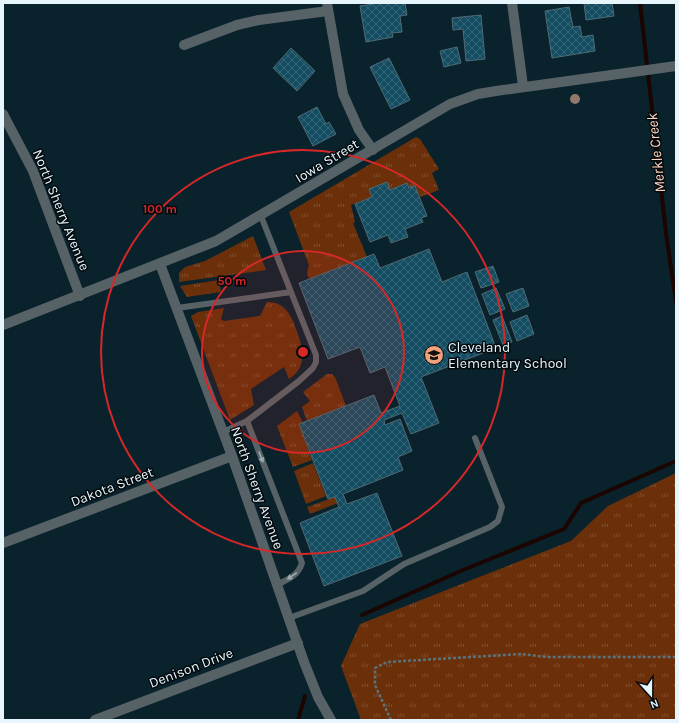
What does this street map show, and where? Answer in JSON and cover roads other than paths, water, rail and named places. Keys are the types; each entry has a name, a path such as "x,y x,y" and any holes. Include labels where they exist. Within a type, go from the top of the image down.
{"street":[{"path":"512,3 523,86"},
{"path":"184,45 238,25 328,7 343,94 359,130 373,150"},
{"name":"Iowa Street","path":"3,325 80,296 216,241 450,104 478,94 523,86 676,66"},
{"name":"North Sherry Avenue","path":"3,114 33,171 80,296"},
{"name":"North Sherry Avenue","path":"160,264 232,456 318,697 331,720"},
{"name":"Dakota Street","path":"3,544 232,456"},
{"name":"Denison Drive","path":"95,720 298,643"}],"lane":[{"path":"223,432 247,421 299,382 316,362 316,355 261,216"},
{"path":"177,308 291,292"},
{"path":"247,421 302,563 300,570 295,576 277,585"},
{"path":"289,618 363,591 404,564 490,527 498,521 502,507 475,438"}],"waterway":[{"name":"Merkle Creek","path":"640,3 666,233 676,302"},
{"path":"362,615 463,570 564,529 581,503 676,461"},
{"path":"298,720 305,696"}],"place":[{"name":"Cleveland Elementary School","path":"434,355"}]}
